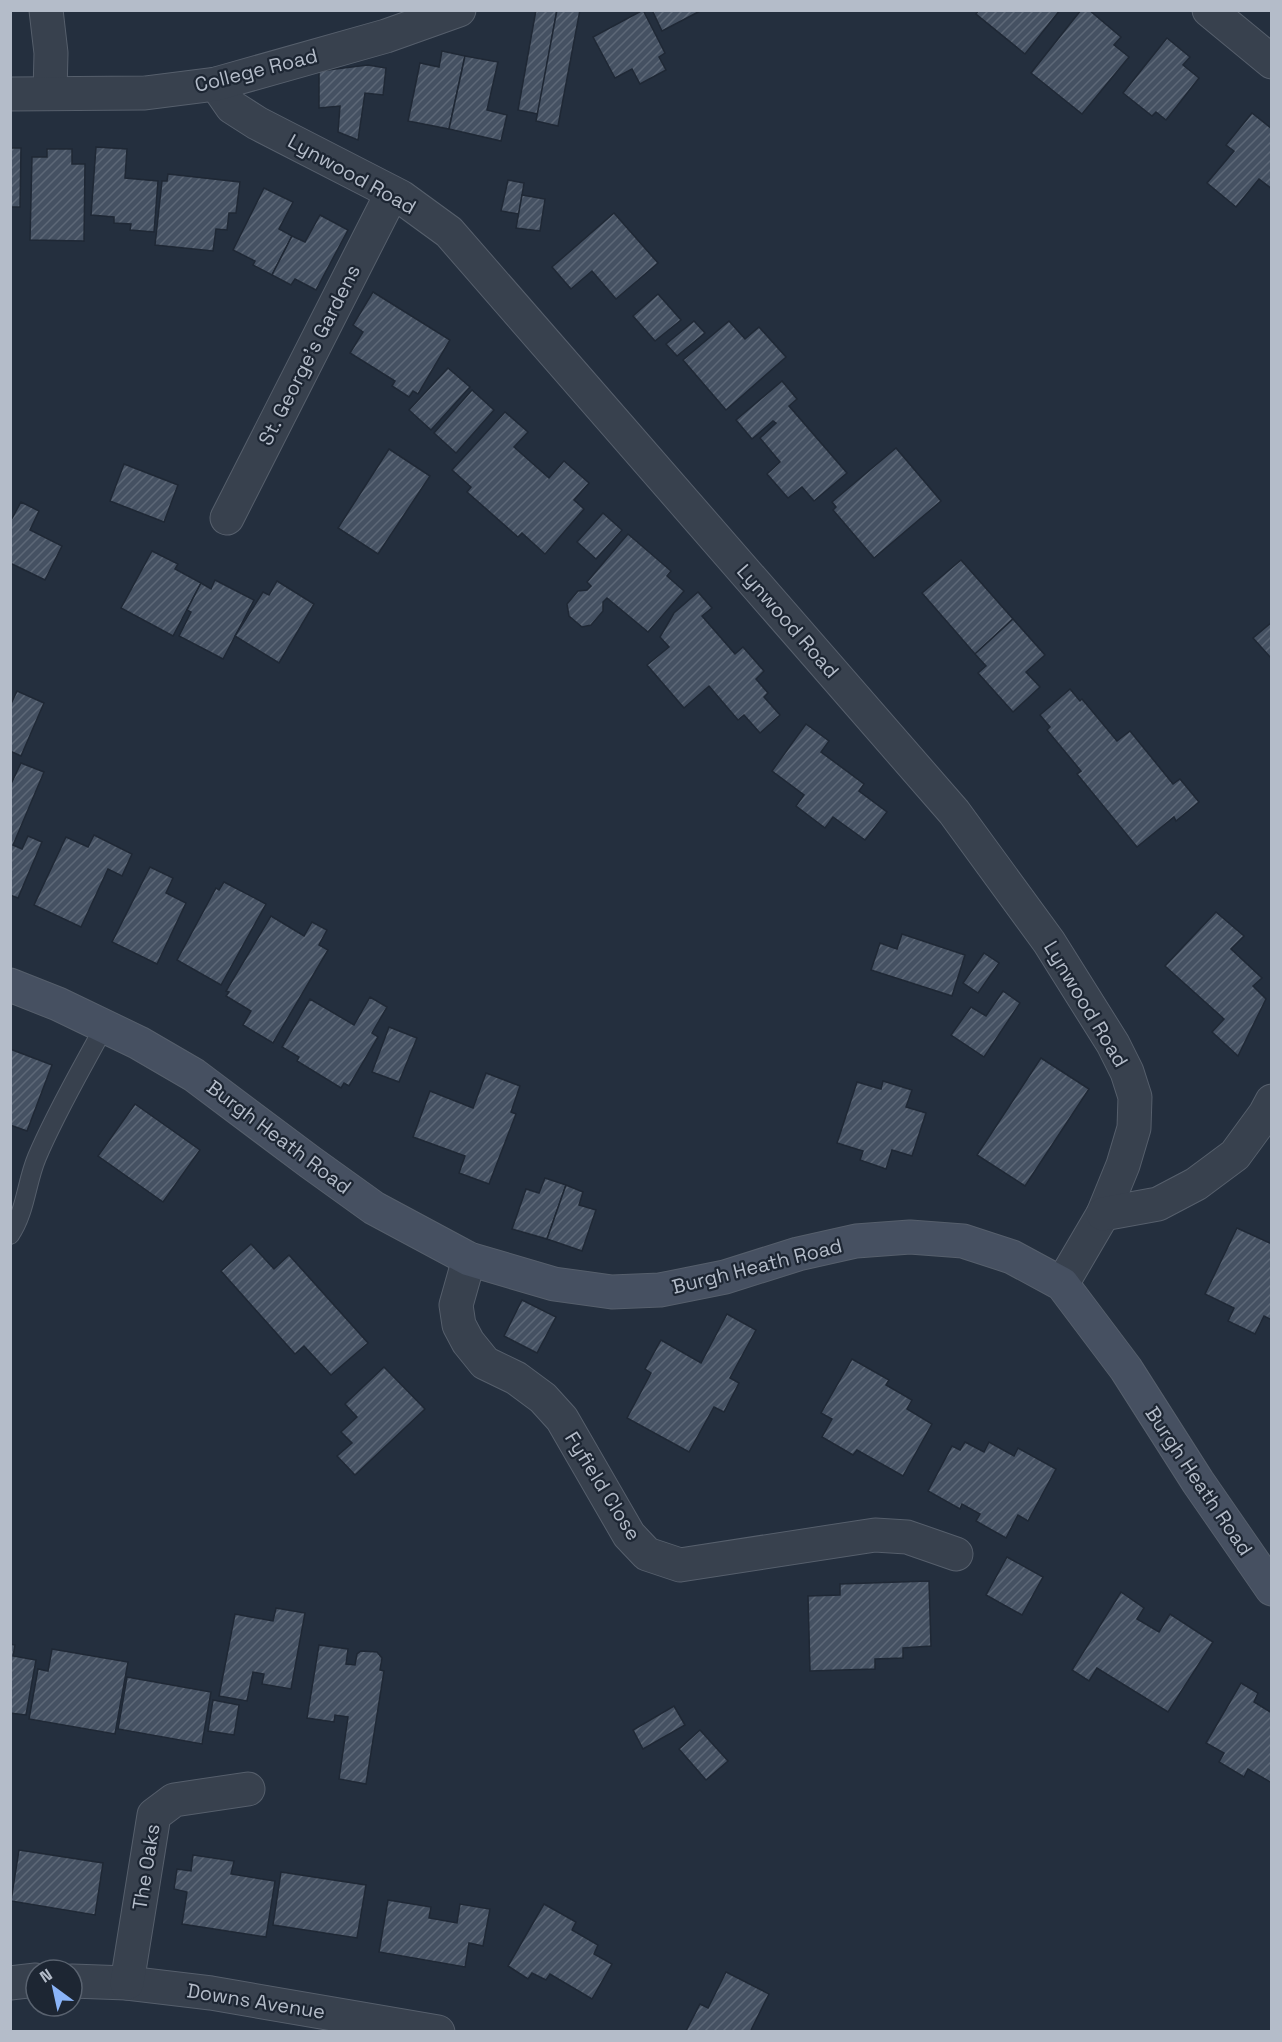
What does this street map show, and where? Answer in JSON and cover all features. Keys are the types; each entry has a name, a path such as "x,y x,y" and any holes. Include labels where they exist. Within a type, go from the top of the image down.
{"main road":[{"name":"Burgh Heath Road","path":"10,985 104,1026 194,1075 374,1208 469,1259 554,1284 612,1292 660,1290 724,1277 798,1254 856,1241 910,1237 963,1241 1012,1257 1062,1284 1126,1369 1198,1482 1272,1589"}],"street":[{"path":"46,10 51,53 50,93"},
{"name":"College Road","path":"10,94 145,93 216,84 386,36 459,10"},
{"path":"1209,10 1272,62"},
{"name":"Lynwood Road","path":"216,84 232,107 257,123 401,197 449,232 954,812 1043,934 1113,1044 1127,1072 1135,1097 1134,1128 1123,1165 1103,1214 1062,1284"},
{"name":"St. George's Gardens","path":"227,518 392,193"},
{"path":"1103,1214 1158,1204 1196,1184 1235,1155 1272,1101"},
{"name":"Fyfield Close","path":"469,1259 456,1305 459,1325 468,1342 485,1363 516,1378 543,1398 562,1419 629,1535 647,1554 680,1564 875,1535 907,1537 956,1554"},
{"name":"The Oaks","path":"127,1983 154,1815 174,1800 248,1789"},
{"name":"Downs Avenue","path":"84,1981 127,1983 270,2002 438,2031"}],"lane":[{"path":"10,1235 22,1214 36,1160 104,1026"}],"building":[{"path":"536,10 557,10 538,114 518,110"},
{"path":"557,10 580,10 558,126 536,121"},
{"path":"643,10 665,53 659,57 666,70 640,84 632,69 615,78 593,37"},
{"path":"652,10 702,10 662,31"},
{"path":"979,10 1060,10 1025,54 976,14"},
{"path":"1081,10 1089,10 1121,37 1114,45 1129,57 1082,114 1031,73"},
{"path":"1167,38 1190,57 1183,65 1199,78 1166,120 1156,112 1152,116 1123,93"},
{"path":"442,51 465,56 449,129 408,121 420,63 439,67"},
{"path":"465,56 498,62 487,110 507,115 501,141 449,129"},
{"path":"368,65 386,68 383,95 365,93 358,140 338,132 340,106 319,108 319,71"},
{"path":"1252,113 1272,129 1272,189 1259,179 1236,207 1207,183 1234,151 1226,145"},
{"path":"96,147 127,149 125,178 158,181 154,232 130,230 131,224 114,223 114,217 91,215"},
{"path":"10,148 21,148 20,207 10,207"},
{"path":"47,149 72,149 72,164 85,164 84,241 30,240 32,157 47,157"},
{"path":"168,174 240,182 236,213 229,213 227,230 216,229 213,251 155,245 162,181 167,181"},
{"path":"508,180 524,183 519,214 501,211"},
{"path":"264,188 293,202 279,229 292,236 272,275 253,265 255,261 233,250"},
{"path":"522,195 545,199 540,231 516,228"},
{"path":"614,213 658,263 616,299 592,271 571,289 552,267"},
{"path":"320,215 348,230 316,290 295,279 291,285 272,275 292,236 305,242"},
{"path":"373,292 450,340 418,394 413,391 409,397 392,386 395,381 350,353 363,332 353,325"},
{"path":"658,294 681,320 655,341 633,316"},
{"path":"694,321 705,333 677,356 666,344"},
{"path":"729,321 745,339 759,327 786,357 726,410 683,360"},
{"path":"448,368 470,387 431,430 409,410"},
{"path":"782,381 797,399 789,406 847,473 814,501 802,487 788,498 767,474 780,462 760,438 776,423 773,421 752,439 736,420"},
{"path":"472,390 494,410 456,453 434,433"},
{"path":"505,412 528,432 514,447 549,478 564,461 589,483 574,500 584,509 545,554 522,533 518,537 467,492 471,487 452,470"},
{"path":"896,448 941,501 874,558 833,510 836,507 832,502"},
{"path":"389,449 430,476 378,554 338,528"},
{"path":"124,464 178,485 164,522 110,501"},
{"path":"21,502 39,511 30,530 62,546 45,580 10,563 10,522"},
{"path":"603,513 622,530 596,559 577,542"},
{"path":"628,534 671,571 667,576 684,591 648,632 607,598 603,602 603,611 591,625 582,627 569,616 567,604 578,591 587,590 591,586 587,582"},
{"path":"152,551 178,564 175,569 201,583 173,636 121,608"},
{"path":"961,560 1013,619 975,654 922,593"},
{"path":"215,580 254,600 223,659 179,636 191,612 187,610 201,583 211,589"},
{"path":"277,581 314,604 279,663 235,636 263,592 269,595"},
{"path":"698,592 712,608 702,616 735,654 743,647 764,671 756,679 768,693 764,697 780,715 760,733 744,715 738,720 709,686 684,708 647,665 669,647 660,637 674,613"},
{"path":"1013,619 1045,655 1026,672 1040,687 1013,712 978,673 986,666 975,654"},
{"path":"1272,622 1272,659 1253,638"},
{"path":"1070,689 1080,701 1082,699 1117,741 1130,731 1173,784 1180,779 1199,802 1176,821 1174,817 1137,847 1077,774 1081,771 1047,730 1050,727 1040,715"},
{"path":"17,691 44,703 21,756 10,751 10,706"},
{"path":"806,724 829,741 821,752 864,784 859,791 887,812 865,840 833,817 825,828 796,806 804,795 772,771"},
{"path":"21,763 44,772 13,845 22,849 28,836 42,842 18,898 10,895 10,786"},
{"path":"94,835 132,854 122,876 108,869 81,927 34,905 66,837 88,847"},
{"path":"150,867 173,878 166,893 186,903 157,964 112,942"},
{"path":"224,882 266,904 221,985 177,960 216,888 219,890"},
{"path":"1216,912 1244,936 1231,949 1262,978 1253,986 1266,999 1238,1056 1212,1032 1224,1019 1165,966"},
{"path":"271,916 304,936 312,922 327,930 319,945 328,950 273,1043 243,1025 251,1011 226,996 229,992 226,991"},
{"path":"902,934 965,955 952,996 871,970 880,943 897,949"},
{"path":"984,953 999,963 978,993 963,983"},
{"path":"1003,991 1020,1003 984,1057 951,1035 971,1007 986,1016"},
{"path":"370,997 387,1007 372,1033 378,1037 349,1086 344,1083 341,1088 297,1061 299,1057 282,1047 310,999 354,1025"},
{"path":"389,1027 417,1038 399,1082 372,1072"},
{"path":"10,1049 52,1065 27,1131 10,1125"},
{"path":"1041,1058 1089,1089 1025,1186 977,1155"},
{"path":"486,1073 520,1086 511,1112 516,1114 489,1184 459,1173 465,1156 413,1137 430,1091 473,1108"},
{"path":"883,1081 912,1090 906,1107 926,1113 912,1156 892,1150 886,1169 860,1160 863,1151 837,1143 857,1082 881,1089"},
{"path":"135,1104 200,1150 163,1202 98,1156"},
{"path":"545,1178 566,1185 547,1239 512,1229 526,1189 539,1193"},
{"path":"566,1185 583,1192 579,1205 596,1210 582,1251 547,1239"},
{"path":"1237,1228 1272,1244 1272,1320 1264,1316 1255,1334 1228,1321 1234,1308 1205,1294"},
{"path":"251,1244 274,1269 289,1255 368,1343 331,1375 304,1346 295,1354 221,1271"},
{"path":"522,1300 556,1317 537,1353 504,1336"},
{"path":"727,1314 756,1330 730,1378 739,1383 724,1412 714,1407 689,1452 627,1418 651,1373 645,1369 661,1340 701,1363"},
{"path":"852,1359 889,1380 886,1385 912,1400 907,1409 932,1424 903,1476 857,1450 853,1455 822,1437 832,1419 821,1413"},
{"path":"384,1367 425,1409 355,1475 337,1456 352,1443 341,1432 357,1417 345,1404"},
{"path":"965,1442 984,1452 989,1442 1014,1456 1018,1448 1056,1469 1028,1521 1018,1515 1006,1538 976,1521 980,1514 962,1504 960,1509 928,1491 952,1446 960,1450"},
{"path":"1007,1557 1043,1577 1022,1615 986,1595"},
{"path":"929,1581 931,1646 903,1648 903,1658 875,1659 875,1669 810,1671 808,1596 840,1595 840,1584"},
{"path":"1121,1592 1144,1608 1137,1619 1159,1632 1170,1614 1213,1642 1168,1712 1097,1668 1089,1681 1072,1670"},
{"path":"276,1608 305,1613 291,1689 262,1684 264,1674 253,1672 247,1701 219,1696 235,1614 273,1621"},
{"path":"10,1644 15,1645 13,1656 36,1660 26,1715 10,1713"},
{"path":"319,1645 348,1649 346,1664 355,1665 357,1654 361,1651 377,1652 382,1658 380,1670 384,1671 366,1784 339,1779 348,1717 335,1715 334,1722 307,1718"},
{"path":"52,1649 128,1662 115,1734 29,1719 38,1669 48,1671"},
{"path":"127,1677 211,1692 202,1744 118,1729"},
{"path":"1241,1683 1258,1693 1254,1702 1272,1713 1272,1783 1248,1769 1244,1777 1219,1762 1224,1753 1206,1743"},
{"path":"213,1700 239,1705 234,1735 208,1731"},
{"path":"674,1706 685,1725 643,1749 633,1730"},
{"path":"700,1730 728,1761 706,1780 679,1749"},
{"path":"19,1850 103,1863 95,1915 11,1901"},
{"path":"193,1855 234,1861 231,1874 275,1881 266,1937 182,1924 187,1892 174,1889 177,1869 191,1871"},
{"path":"281,1872 366,1885 357,1938 273,1925"},
{"path":"388,1900 431,1907 429,1918 457,1923 460,1904 490,1909 483,1946 469,1943 465,1967 379,1952"},
{"path":"544,1904 576,1922 572,1930 598,1945 594,1954 612,1964 592,1999 550,1974 546,1980 532,1973 528,1979 508,1966"},
{"path":"726,1972 769,1994 750,2032 686,2031 700,2004 708,2008"}]}
